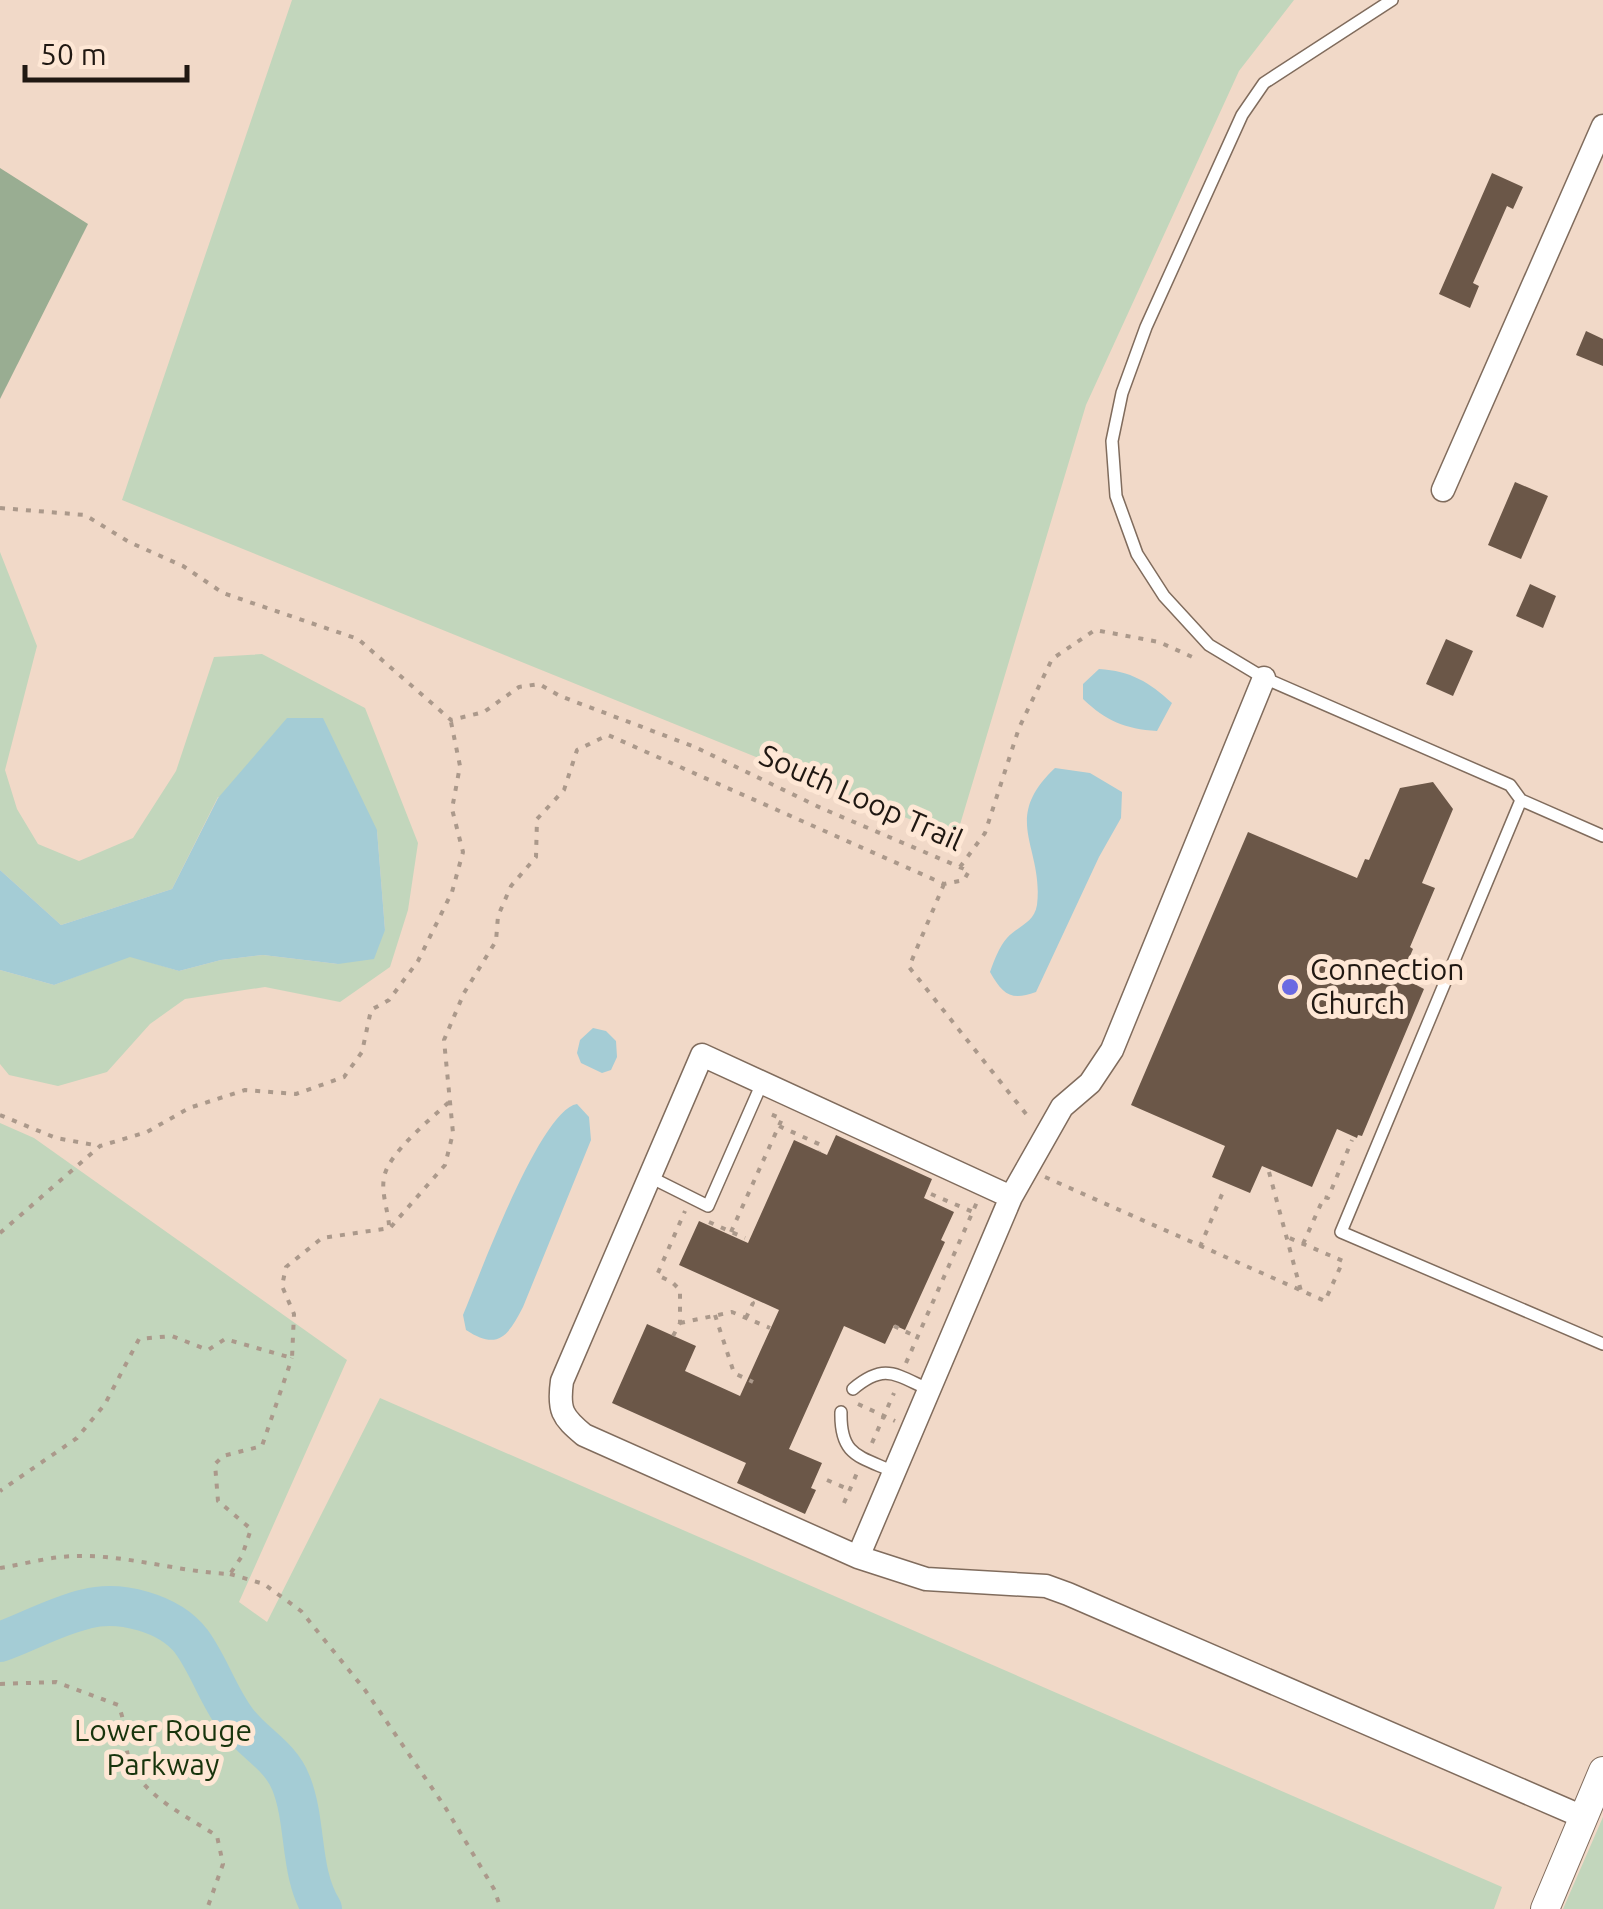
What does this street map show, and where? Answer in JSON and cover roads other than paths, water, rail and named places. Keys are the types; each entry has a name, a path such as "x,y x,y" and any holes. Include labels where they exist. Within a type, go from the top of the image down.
{"street":[{"path":"1442,490 1603,126"},
{"path":"858,1556 1012,1196 1062,1106 1090,1083 1112,1050 1264,678"},
{"path":"1012,1196 702,1055 562,1381 559,1398 564,1418 584,1436 858,1556 926,1580 1046,1586 1584,1818"},
{"path":"1545,1909 1601,1782"}],"lane":[{"path":"1392,0 1264,83 1242,115 1146,326 1122,393 1112,441 1116,496 1136,554 1164,596 1209,645 1264,678 1510,785 1521,800 1603,836"},
{"path":"1521,800 1341,1232 1603,1344"},
{"path":"648,1176 708,1206 762,1083"},
{"path":"854,1390 871,1374 892,1374 930,1390"},
{"path":"841,1412 840,1436 854,1454 894,1472"}],"water":[{"path":"1099,669 1139,679 1172,703 1157,731 1117,722 1083,699 1083,684"},
{"path":"287,718 323,718 377,830 385,930 374,959 338,964 263,955 179,971 130,957 54,985 0,970 0,870 61,925 172,889 218,798"},
{"path":"1055,768 1090,773 1122,792 1121,818 1036,992 1014,996 999,986 990,972 1004,942 1029,920 1037,905 1038,884 1027,819 1039,786"},
{"path":"593,1028 606,1031 616,1041 617,1057 611,1070 602,1073 581,1063 577,1053 580,1040"},
{"path":"577,1104 589,1117 591,1140 523,1307 501,1337 494,1340 477,1336 466,1330 463,1315 496,1233 546,1134 562,1113"}],"waterway":[{"path":"0,1642 86,1609 114,1606 157,1616 182,1631 237,1721 286,1773 296,1798 310,1879 322,1909"}],"place":[{"name":"Connection Church","path":"1290,987"}],"park label":[{"name":"Lower Rouge Parkway","path":"163,1748"}]}
